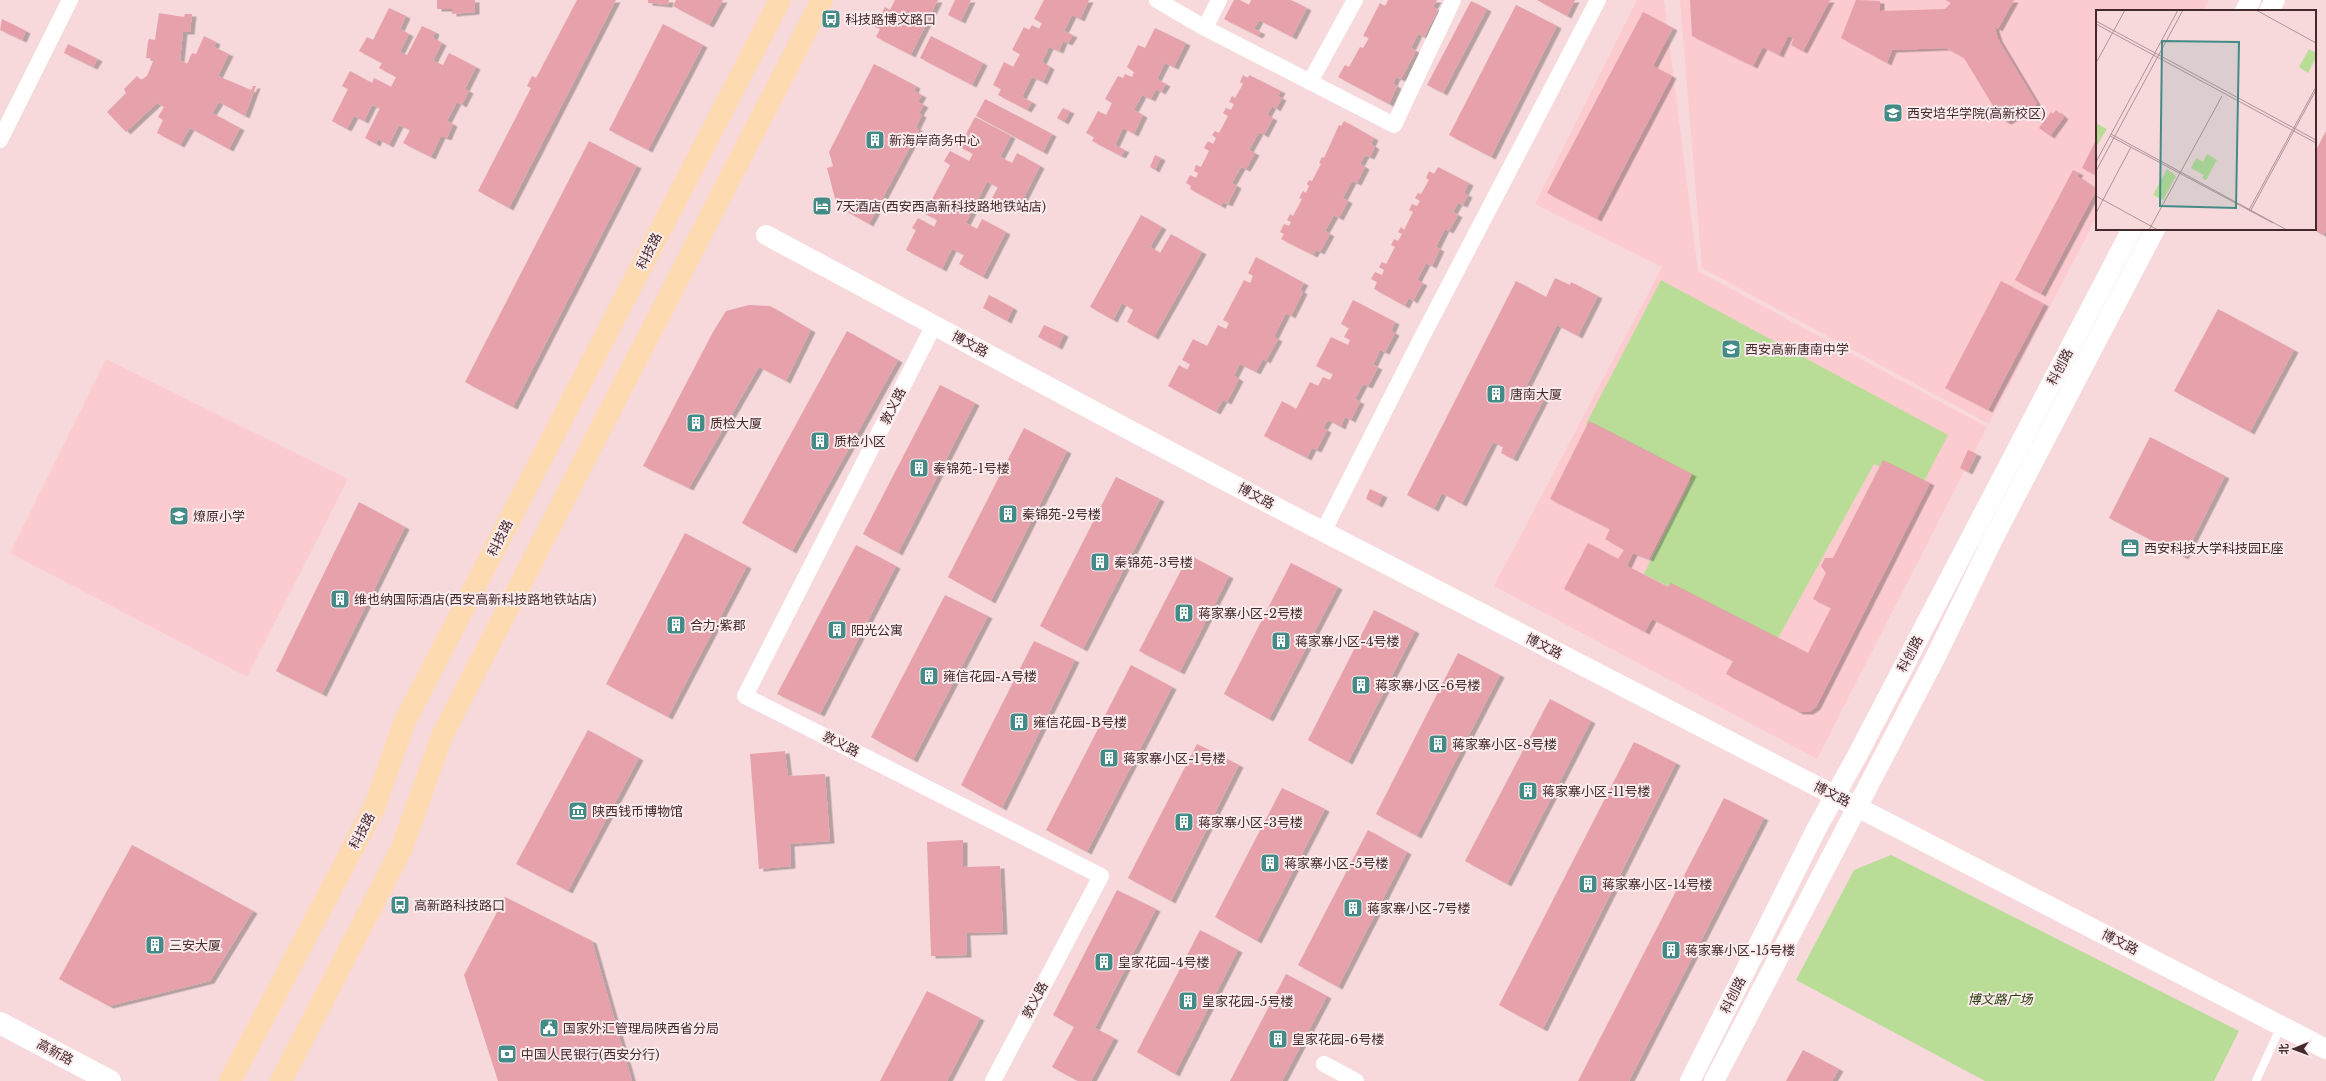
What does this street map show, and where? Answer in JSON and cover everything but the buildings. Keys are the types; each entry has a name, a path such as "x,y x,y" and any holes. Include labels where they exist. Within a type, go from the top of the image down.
{"main road":[{"name":"科技路","path":"230,1081 375,806 404,723 780,0"},
{"path":"281,1081 401,850 442,736 822,0"},
{"name":"高新路","path":"0,1023 110,1081"}],"street":[{"path":"0,140 70,0"},
{"path":"1157,0 1205,28 1394,125 1453,0"},
{"path":"1205,28 1219,0"},
{"path":"1310,82 1355,0"},
{"path":"1323,532 1425,330 1598,0"},
{"path":"2246,10 2251,0"},
{"path":"2270,10 2275,0"},
{"name":"科创路","path":"1690,1081 1835,795 2131,230"},
{"name":"科创路","path":"1714,1081 1935,658 1999,528 2154,230"},
{"name":"博文路","path":"766,235 1323,532 2326,1049"},
{"name":"敦义路","path":"934,325 745,696 1100,876 993,1081"},
{"path":"1324,1064 1356,1081"}],"lane":[{"path":"2256,1081 2282,1025"}],"shaded area":[{"name":"西安高新唐南中学","path":"1637,0 1664,0 1698,271 1987,427 1817,759 1494,586 1662,267 1535,204"},
{"name":"西安培华学院(高新校区)","path":"1680,0 2209,0 2204,10 2096,10 2096,218 1989,424 1702,268"},
{"name":"燎原小学","path":"106,359 348,479 247,677 10,553"}],"green space":[{"path":"1661,280 1948,435 1920,489 1874,464 1776,642 1644,574 1691,481 1586,424"},
{"name":"博文路广场","path":"1891,855 2239,1031 2214,1081 1985,1081 1796,980 1854,870"}],"place":[{"name":"科技路博文路口","path":"831,19"},
{"name":"西安培华学院(高新校区)","path":"1893,113"},
{"name":"新海岸商务中心","path":"875,140"},
{"name":"7天酒店(西安西高新科技路地铁站店)","path":"822,206"},
{"name":"西安高新唐南中学","path":"1731,349"},
{"name":"唐南大厦","path":"1496,394"},
{"name":"质检大厦","path":"696,423"},
{"name":"质检小区","path":"820,441"},
{"name":"秦锦苑-1号楼","path":"919,468"},
{"name":"秦锦苑-2号楼","path":"1008,514"},
{"name":"燎原小学","path":"179,516"},
{"name":"西安科技大学科技园E座","path":"2130,548"},
{"name":"秦锦苑-3号楼","path":"1100,562"},
{"name":"维也纳国际酒店(西安高新科技路地铁站店)","path":"340,599"},
{"name":"蒋家寨小区-2号楼","path":"1184,613"},
{"name":"合力·紫郡","path":"676,625"},
{"name":"阳光公寓","path":"837,630"},
{"name":"蒋家寨小区-4号楼","path":"1281,641"},
{"name":"雍信花园-A号楼","path":"929,676"},
{"name":"蒋家寨小区-6号楼","path":"1361,685"},
{"name":"雍信花园-B号楼","path":"1019,722"},
{"name":"蒋家寨小区-8号楼","path":"1438,744"},
{"name":"蒋家寨小区-1号楼","path":"1109,758"},
{"name":"蒋家寨小区-11号楼","path":"1528,791"},
{"name":"陕西钱币博物馆","path":"578,811"},
{"name":"蒋家寨小区-3号楼","path":"1184,822"},
{"name":"蒋家寨小区-5号楼","path":"1270,863"},
{"name":"蒋家寨小区-14号楼","path":"1588,884"},
{"name":"高新路科技路口","path":"400,905"},
{"name":"蒋家寨小区-7号楼","path":"1353,908"},
{"name":"三安大厦","path":"155,945"},
{"name":"蒋家寨小区-15号楼","path":"1671,950"},
{"name":"皇家花园-4号楼","path":"1104,962"},
{"name":"皇家花园-5号楼","path":"1188,1001"},
{"name":"国家外汇管理局陕西省分局","path":"549,1028"},
{"name":"皇家花园-6号楼","path":"1278,1039"},
{"name":"中国人民银行(西安分行)","path":"507,1054"}]}
